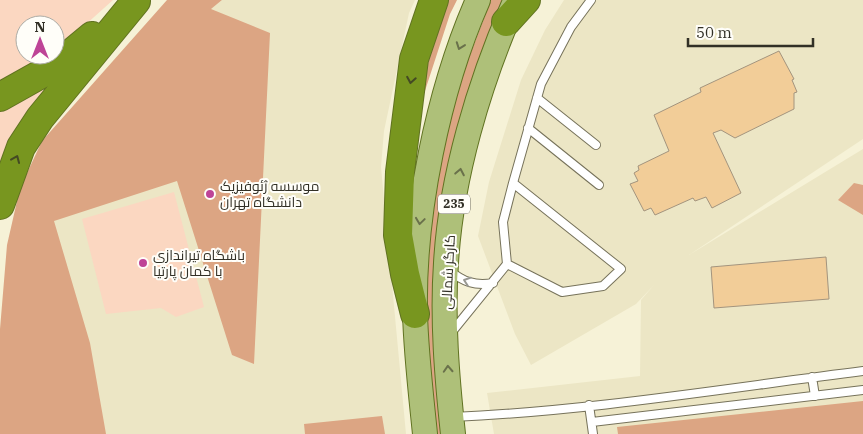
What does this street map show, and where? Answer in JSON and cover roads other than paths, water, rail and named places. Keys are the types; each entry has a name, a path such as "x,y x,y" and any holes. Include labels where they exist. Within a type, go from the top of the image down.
{"highway":[{"path":"0,97 57,65 136,0"},
{"path":"0,205 21,147 40,118 136,0"},
{"path":"415,314 398,235 400,172 414,59 434,0"},
{"path":"511,11 526,0"}],"main road":[{"name":"235","path":"425,434 415,314 419,228 437,130 450,73 478,0"},
{"name":"کارگر شمالی","path":"452,426 446,338 446,267 452,210 475,109 511,11"}],"lane":[{"path":"446,338 493,283 506,264 503,222 536,98 541,84 570,27 591,0"},
{"path":"536,98 596,145"},
{"path":"528,128 599,185"},
{"path":"506,264 562,292 603,286 621,269 513,183"},
{"path":"446,267 470,283 482,285 493,283"},
{"path":"452,426 495,415 863,371"},
{"path":"812,378 815,396"},
{"path":"592,422 863,390"},
{"path":"590,405 593,434"}],"place":[{"name":"موسسه ژئوفیزیک دانشگاه تهران","path":"210,194"},
{"name":"باشگاه تیراندازی با کمان پارتیا","path":"143,263"}]}
